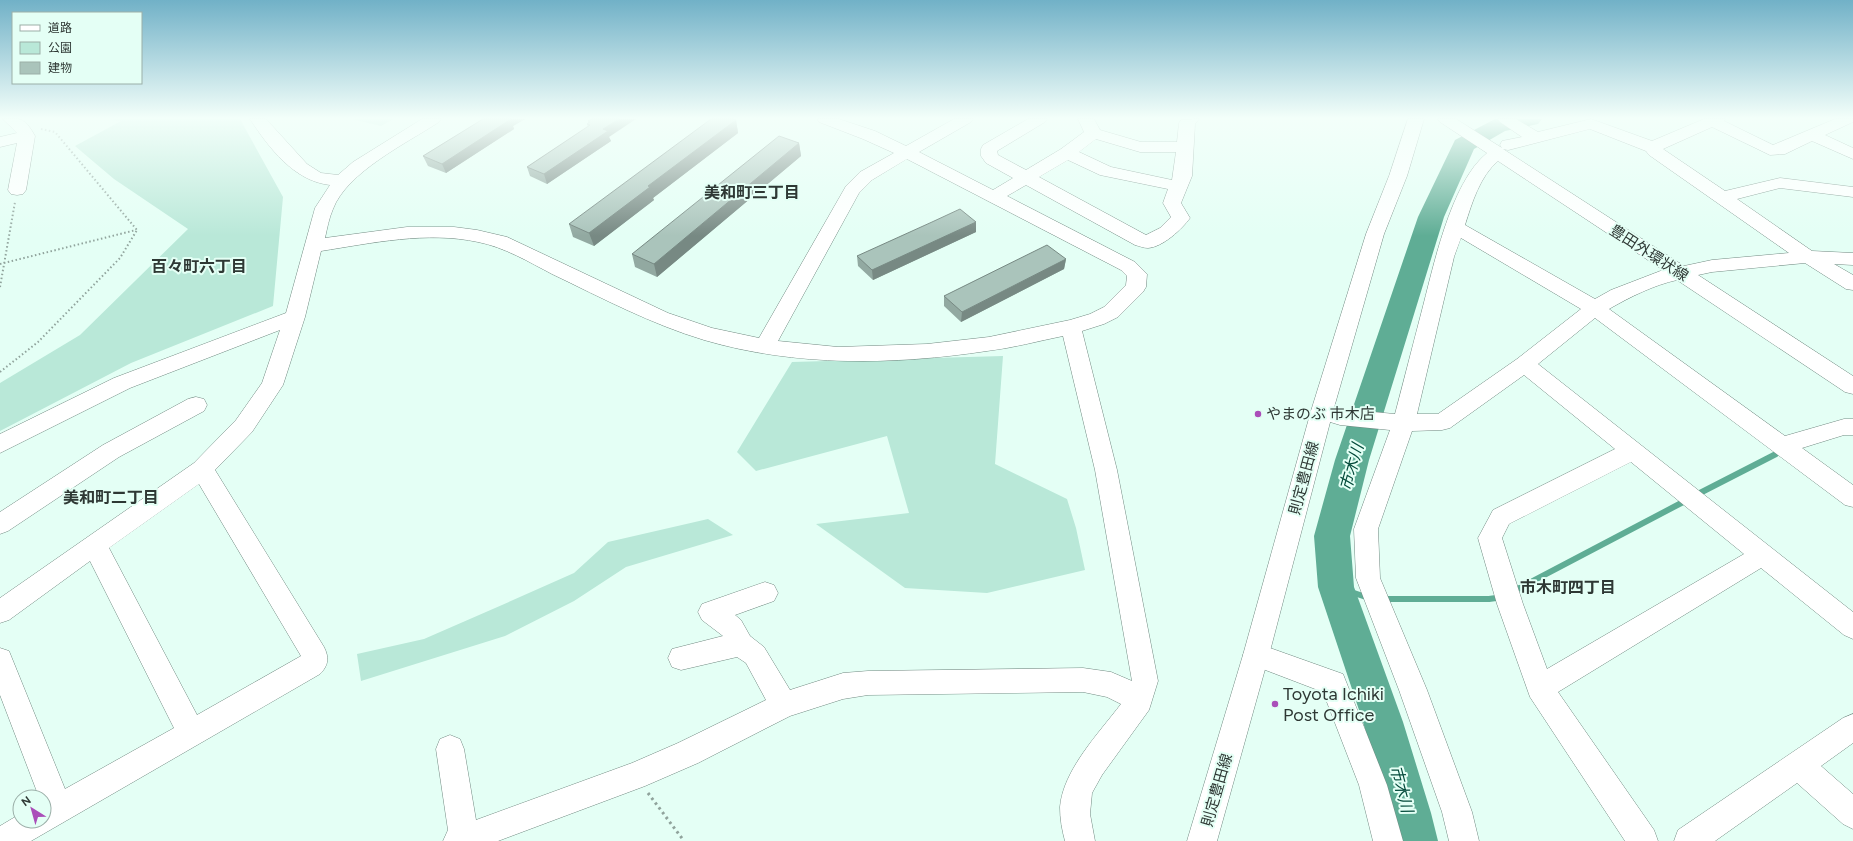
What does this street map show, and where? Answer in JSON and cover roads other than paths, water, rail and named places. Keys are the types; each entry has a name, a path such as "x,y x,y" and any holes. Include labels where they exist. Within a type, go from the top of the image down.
{"street":[{"path":"17,190 19,158"},
{"path":"292,158 314,177 342,181"},
{"path":"0,612 202,469 244,426 272,386 295,317 324,208 342,181 359,166 371,158"},
{"path":"764,347 852,190 866,176 896,158"},
{"path":"313,246 420,232 460,232 488,237 500,241 661,318 709,334 764,347 838,354 927,351 988,344 1071,327 1097,319 1111,312 1136,287 1137,274 1128,266 918,158"},
{"path":"991,158 1142,241 1148,242 1167,232 1181,218 1172,203 1183,176 1184,158"},
{"path":"993,197 1024,177 1058,158"},
{"path":"1078,158 1106,171 1178,186"},
{"name":"則定豊田線","path":"1202,841 1256,655 1331,414 1375,234 1404,158"},
{"path":"1464,841 1457,812 1412,690 1368,578 1366,529 1404,423 1445,257 1466,198 1483,165 1489,158"},
{"name":"豊田外環状線","path":"1517,158 1686,271 1853,386"},
{"path":"1666,158 1724,197 1808,257 1853,284"},
{"path":"1724,197 1780,183 1853,192"},
{"path":"1455,228 1595,308 1853,498"},
{"path":"1331,414 1404,423 1442,422 1524,364 1595,308 1618,295 1662,277 1712,266 1808,257 1853,259"},
{"name":"豊田外環状線","path":"1686,271 1853,373"},
{"path":"0,444 122,383 295,317"},
{"path":"1071,327 1106,470 1142,656 1145,681 1139,700 1081,784 1075,803 1076,826 1080,841"},
{"path":"1524,364 1764,554 1853,627"},
{"path":"0,524 110,451 196,405"},
{"path":"1781,446 1844,427 1853,427"},
{"path":"1632,451 1501,517 1490,538 1540,688 1643,841"},
{"path":"52,813 311,665 315,661 315,655 202,469"},
{"path":"95,546 191,733"},
{"path":"1540,688 1764,554"},
{"path":"765,593 711,612 732,628 741,644 755,655 784,705"},
{"path":"681,658 741,644"},
{"path":"1256,655 1333,683 1372,785 1388,841"},
{"path":"0,660 38,789"},
{"path":"450,750 461,839 635,776 688,753 784,705 843,686 868,683 1083,680 1111,685 1139,700"},
{"path":"1690,841 1853,727"},
{"path":"1799,766 1853,814"},
{"path":"3,841 24,829"}],"waterway":[{"name":"市木川","path":"1416,841 1410,813 1383,722 1336,587 1332,536 1352,460 1431,217 1458,158"},
{"path":"1696,495 1776,454"},
{"path":"1512,592 1687,500"},
{"path":"1336,587 1369,598"},
{"path":"1382,599 1489,599 1503,597"}],"place":[{"name":"やまのぶ 市木店","path":"1258,414"},
{"name":"Toyota Ichiki Post Office","path":"1275,704"}],"district":[{"name":"美和町三丁目","path":"752,192"},
{"name":"百々町六丁目","path":"199,266"},
{"name":"美和町二丁目","path":"111,497"},
{"name":"市木町四丁目","path":"1568,587"}]}
